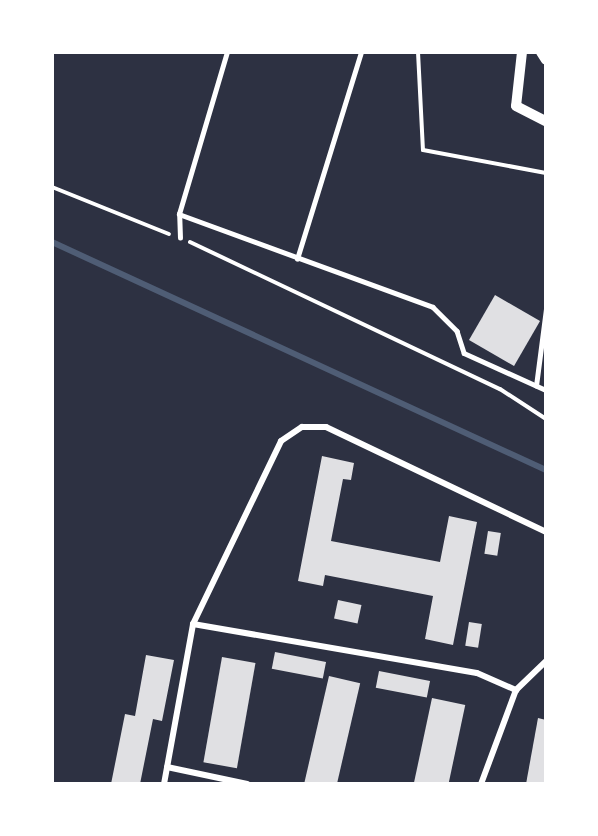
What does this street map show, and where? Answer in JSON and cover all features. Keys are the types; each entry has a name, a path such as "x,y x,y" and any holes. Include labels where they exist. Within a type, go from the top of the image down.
{"street":[{"path":"522,52 516,106 546,121"},
{"path":"541,52 546,60"},
{"path":"164,783 193,624 281,441 302,427 326,427 546,532"},
{"path":"193,624 477,672 516,690"},
{"path":"481,783 516,690 546,661"},
{"path":"167,767 247,783"}],"lane":[{"path":"180,238 179,214 227,52"},
{"path":"297,259 361,52"},
{"path":"179,214 433,307 458,331 464,353 546,390"},
{"path":"536,386 546,309"}],"path":[{"path":"418,52 423,150 546,173"},
{"path":"52,187 224,254 458,368 546,419"}],"building":[{"path":"495,295 540,321 514,366 469,340"},
{"path":"322,456 354,463 351,480 343,479 331,541 440,562 449,516 477,522 453,645 425,639 433,596 325,575 323,586 298,581"},
{"path":"488,531 501,533 497,556 484,554"},
{"path":"338,600 361,605 358,624 334,619"},
{"path":"469,622 482,624 478,648 465,646"},
{"path":"275,652 326,662 323,679 272,669"},
{"path":"146,655 174,660 162,721 153,719 140,784 111,784 125,714 135,716"},
{"path":"222,657 255,663 237,768 203,762"},
{"path":"379,671 430,681 427,698 376,688"},
{"path":"329,676 360,683 337,784 304,783"},
{"path":"432,698 465,705 448,784 414,783"},
{"path":"538,718 546,720 546,784 526,784"}],"waterway":[{"path":"52,242 546,470"}]}
